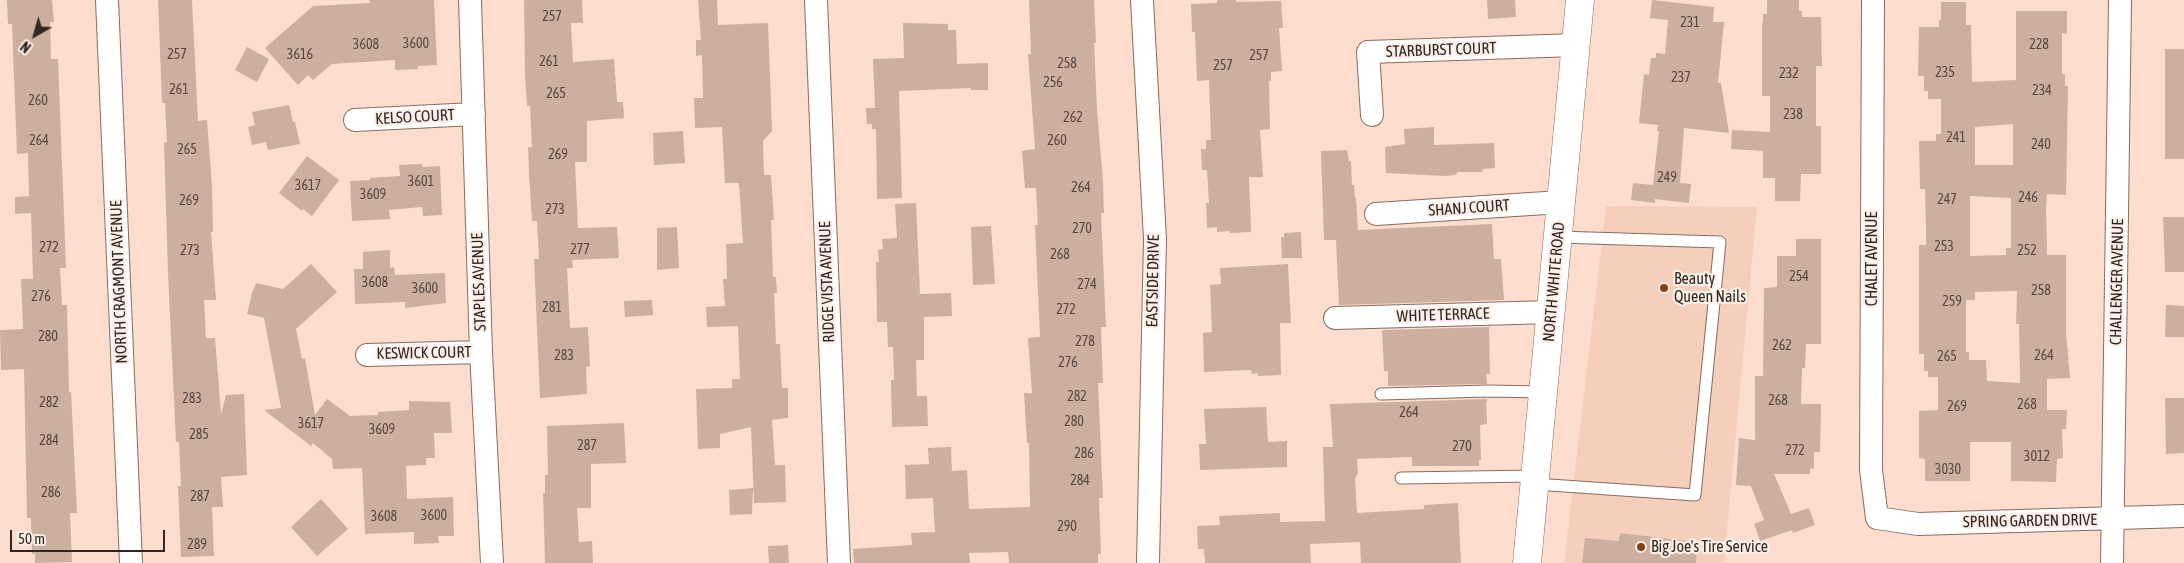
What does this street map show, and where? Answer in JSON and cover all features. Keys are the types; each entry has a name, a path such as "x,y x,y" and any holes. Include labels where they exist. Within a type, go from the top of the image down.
{"main road":[{"name":"NORTH WHITE ROAD","path":"1527,563 1580,0"}],"street":[{"name":"NORTH CRAGMONT AVENUE","path":"107,0 131,563"},
{"name":"STAPLES AVENUE","path":"470,0 481,352 492,563"},
{"name":"RIDGE VISTA AVENUE","path":"816,0 839,563"},
{"name":"EASTSIDE DRIVE","path":"1142,0 1155,239 1148,563"},
{"name":"CHALET AVENUE","path":"1873,0 1871,470 1877,518"},
{"name":"CHALLENGER AVENUE","path":"2112,563 2120,0"},
{"name":"STARBURST COURT","path":"1372,115 1368,52 1576,45"},
{"name":"KELSO COURT","path":"355,120 474,114"},
{"name":"SHANJ COURT","path":"1376,214 1561,202"},
{"name":"WHITE TERRACE","path":"1335,318 1551,312"},
{"name":"KESWICK COURT","path":"367,355 481,352"},
{"name":"SPRING GARDEN DRIVE","path":"1877,518 1918,524 2184,516"}],"lane":[{"path":"1400,478 1535,480 1695,495 1720,242 1558,237"},
{"path":"1380,394 1488,391 1543,392"}],"shaded area":[{"path":"1606,206 1757,207 1724,563 1564,563"}],"building":[{"path":"7,0 52,0 54,22 50,22 51,59 58,59 66,268 60,268 62,305 67,305 69,392 71,392 77,513 70,513 72,562 35,563 35,554 32,554 31,518 27,518 24,369 1,370 0,330 23,329 21,279 33,279 31,213 15,214 15,197 29,196 28,153 17,154 12,24 8,24"},
{"path":"158,0 192,0 198,121 207,120 212,186 213,232 211,232 216,300 204,300 206,338 215,338 221,414 226,395 244,394 247,475 221,477 223,507 212,507 214,556 181,557 178,486 181,486 179,442 176,442 168,274 164,143 167,142 165,103 162,103"},
{"path":"369,0 434,0 437,65 418,66 418,69 395,70 395,60 332,64 313,80 308,75 298,85 265,48 313,6 370,3"},
{"path":"524,0 582,0 583,23 571,23 573,62 614,59 617,102 623,102 624,118 587,121 587,162 575,162 578,228 617,227 619,258 572,260 573,268 567,268 570,328 588,327 590,366 586,367 587,394 540,398 534,259 539,259 537,221 532,221 529,173 528,147 532,147 530,106 527,106 525,74"},
{"path":"698,0 717,0 718,25 768,23 772,131 763,141 764,175 771,175 774,220 771,220 773,277 776,277 777,293 774,293 776,344 780,344 782,388 788,388 788,418 772,420 775,465 785,465 786,502 754,503 751,427 720,434 720,448 698,449 696,389 732,388 732,379 740,379 738,326 707,327 706,307 725,306 723,279 727,279 726,244 743,243 739,183 725,183 722,127 695,128 694,98 703,98 702,55 696,56 696,40 701,40"},
{"path":"1029,0 1094,0 1097,109 1103,182 1104,213 1101,213 1106,327 1101,327 1103,383 1098,383 1103,498 1099,498 1101,554 1098,554 1098,563 1009,563 1008,552 969,553 970,563 854,563 853,549 912,545 911,533 935,532 933,498 906,499 905,465 929,464 928,448 951,447 952,471 967,470 969,509 1030,507 1029,443 1027,443 1024,393 1032,393 1028,338 1040,337 1035,225 1038,225 1036,188 1025,188 1022,151 1035,149 1028,54 1031,54"},
{"path":"1217,0 1236,0 1236,2 1281,1 1283,28 1279,28 1282,71 1271,72 1271,81 1269,81 1270,129 1260,130 1263,177 1249,177 1251,232 1217,232 1217,227 1207,228 1206,203 1209,203 1207,170 1202,170 1201,149 1206,149 1206,140 1211,140 1209,80 1197,81 1195,32 1192,32 1191,4 1217,3"},
{"path":"1487,0 1515,0 1516,17 1488,19"},
{"path":"1652,0 1714,7 1713,22 1724,22 1718,83 1721,83 1729,133 1684,128 1680,183 1691,184 1689,203 1655,199 1655,203 1631,200 1633,183 1653,185 1659,131 1657,131 1658,125 1639,123 1644,74 1649,75 1651,58 1656,58 1656,53 1665,54 1668,20 1650,18"},
{"path":"1767,0 1799,0 1799,11 1802,11 1802,17 1821,17 1822,66 1816,66 1816,126 1821,126 1821,174 1801,174 1800,201 1775,201 1775,178 1763,178 1763,151 1731,149 1732,130 1770,132 1770,96 1762,96 1762,23 1763,14 1767,14"},
{"path":"1941,2 1966,2 1966,25 1971,25 1972,82 2016,80 2016,11 2067,11 2067,34 2062,33 2062,74 2065,74 2065,86 2068,86 2066,195 2047,194 2046,207 2047,255 2066,255 2066,331 2070,378 2047,379 2047,410 2067,410 2066,429 2062,429 2063,458 2057,459 2056,482 2011,481 2011,442 1970,442 1970,481 1925,481 1925,459 1919,458 1919,411 1938,410 1938,377 1928,377 1928,371 1924,371 1924,354 1919,354 1919,245 1926,245 1926,229 1925,189 1920,189 1919,141 1936,141 1936,134 1941,134 1941,99 1928,99 1928,91 1924,91 1924,76 1918,76 1919,27 1939,27 1939,20 1941,20","holes":["2013,124 2013,165 1975,165 1975,127","1970,196 2011,198 2011,248 2006,248 2006,255 1970,256","2017,291 2016,324 2019,324 2020,383 1987,381 1986,360 1969,360 1969,352 1966,352 1966,300 1975,300 1975,292"]},
{"path":"903,23 948,24 948,30 956,30 957,64 988,63 988,90 971,90 971,88 899,91 902,198 877,199 876,129 872,129 872,124 867,124 866,108 875,108 873,59 904,58"},
{"path":"247,47 269,59 257,82 235,70"},
{"path":"2165,49 2184,49 2184,159 2165,159"},
{"path":"289,105 300,144 268,150 266,142 252,145 248,127 255,125 252,112"},
{"path":"1434,127 1434,145 1494,143 1495,168 1482,169 1483,172 1458,172 1455,175 1446,176 1386,173 1385,147 1405,144 1404,129"},
{"path":"683,131 685,163 654,165 653,133"},
{"path":"1347,150 1349,161 1351,161 1358,230 1492,224 1494,259 1501,259 1504,300 1339,305 1336,240 1324,240 1321,151"},
{"path":"307,156 339,180 312,216 303,209 302,211 279,193"},
{"path":"422,164 422,167 440,166 442,215 423,216 422,207 389,210 390,219 352,221 350,181 400,176 399,165"},
{"path":"916,203 920,294 951,293 952,316 924,317 924,360 916,360 917,396 927,396 928,426 892,427 891,380 894,380 893,347 888,347 887,322 877,322 876,262 879,262 878,250 883,249 882,239 897,238 895,204"},
{"path":"2163,217 2184,217 2184,272 2165,272"},
{"path":"991,226 995,284 973,285 971,227"},
{"path":"677,227 679,268 657,270 657,228"},
{"path":"1301,232 1302,258 1282,258 1281,237 1284,237 1284,233"},
{"path":"1796,239 1821,239 1821,344 1806,344 1805,368 1802,368 1801,404 1821,404 1820,452 1814,452 1814,469 1810,468 1810,474 1774,474 1791,514 1809,508 1815,525 1793,533 1792,530 1760,541 1754,524 1764,520 1751,486 1736,485 1739,438 1755,440 1755,376 1763,376 1764,288 1777,287 1777,256 1796,256"},
{"path":"390,250 390,268 394,267 395,275 445,273 446,303 405,308 405,302 355,304 354,269 363,269 363,252"},
{"path":"311,264 337,292 296,329 302,359 305,358 315,415 327,399 350,416 378,415 378,412 409,410 409,401 450,402 452,433 434,433 435,458 426,458 426,465 406,466 407,499 453,497 454,536 438,536 439,543 414,544 414,532 365,534 362,468 333,469 332,459 313,443 311,446 264,410 281,408 264,318 247,314 252,293 256,283 283,289"},
{"path":"1288,264 1291,323 1280,323 1281,375 1258,376 1258,373 1252,374 1251,370 1204,372 1203,333 1212,332 1210,285 1221,284 1220,268"},
{"path":"652,300 653,315 625,317 624,301"},
{"path":"2166,305 2184,306 2184,337 2165,337"},
{"path":"1489,327 1490,374 1486,374 1487,384 1388,386 1388,371 1384,371 1382,330"},
{"path":"2165,398 2184,398 2184,453 2166,454"},
{"path":"1487,399 1487,424 1480,425 1481,460 1479,460 1479,466 1412,466 1412,457 1357,459 1358,473 1355,479 1357,513 1424,509 1424,505 1458,503 1461,563 1361,563 1360,542 1310,544 1311,563 1205,563 1204,549 1198,549 1197,526 1220,525 1219,516 1280,513 1280,522 1325,521 1323,447 1333,447 1330,404"},
{"path":"1266,407 1268,442 1287,441 1287,467 1200,470 1199,444 1206,444 1204,409"},
{"path":"624,423 626,463 591,464 591,508 577,508 579,542 592,541 593,563 545,563 543,493 545,493 545,475 548,475 547,426"},
{"path":"753,488 752,514 730,515 729,490"},
{"path":"321,499 348,529 317,556 291,527"},
{"name":"Big Joe's Tire Service","path":"1620,533 1688,541 1688,544 1697,545 1696,563 1582,563 1585,538 1619,541"},
{"path":"788,545 789,563 769,563 768,546"}],"place":[{"name":"Beauty Queen Nails","path":"1664,288"},
{"name":"Big Joe's Tire Service","path":"1641,547"}]}
